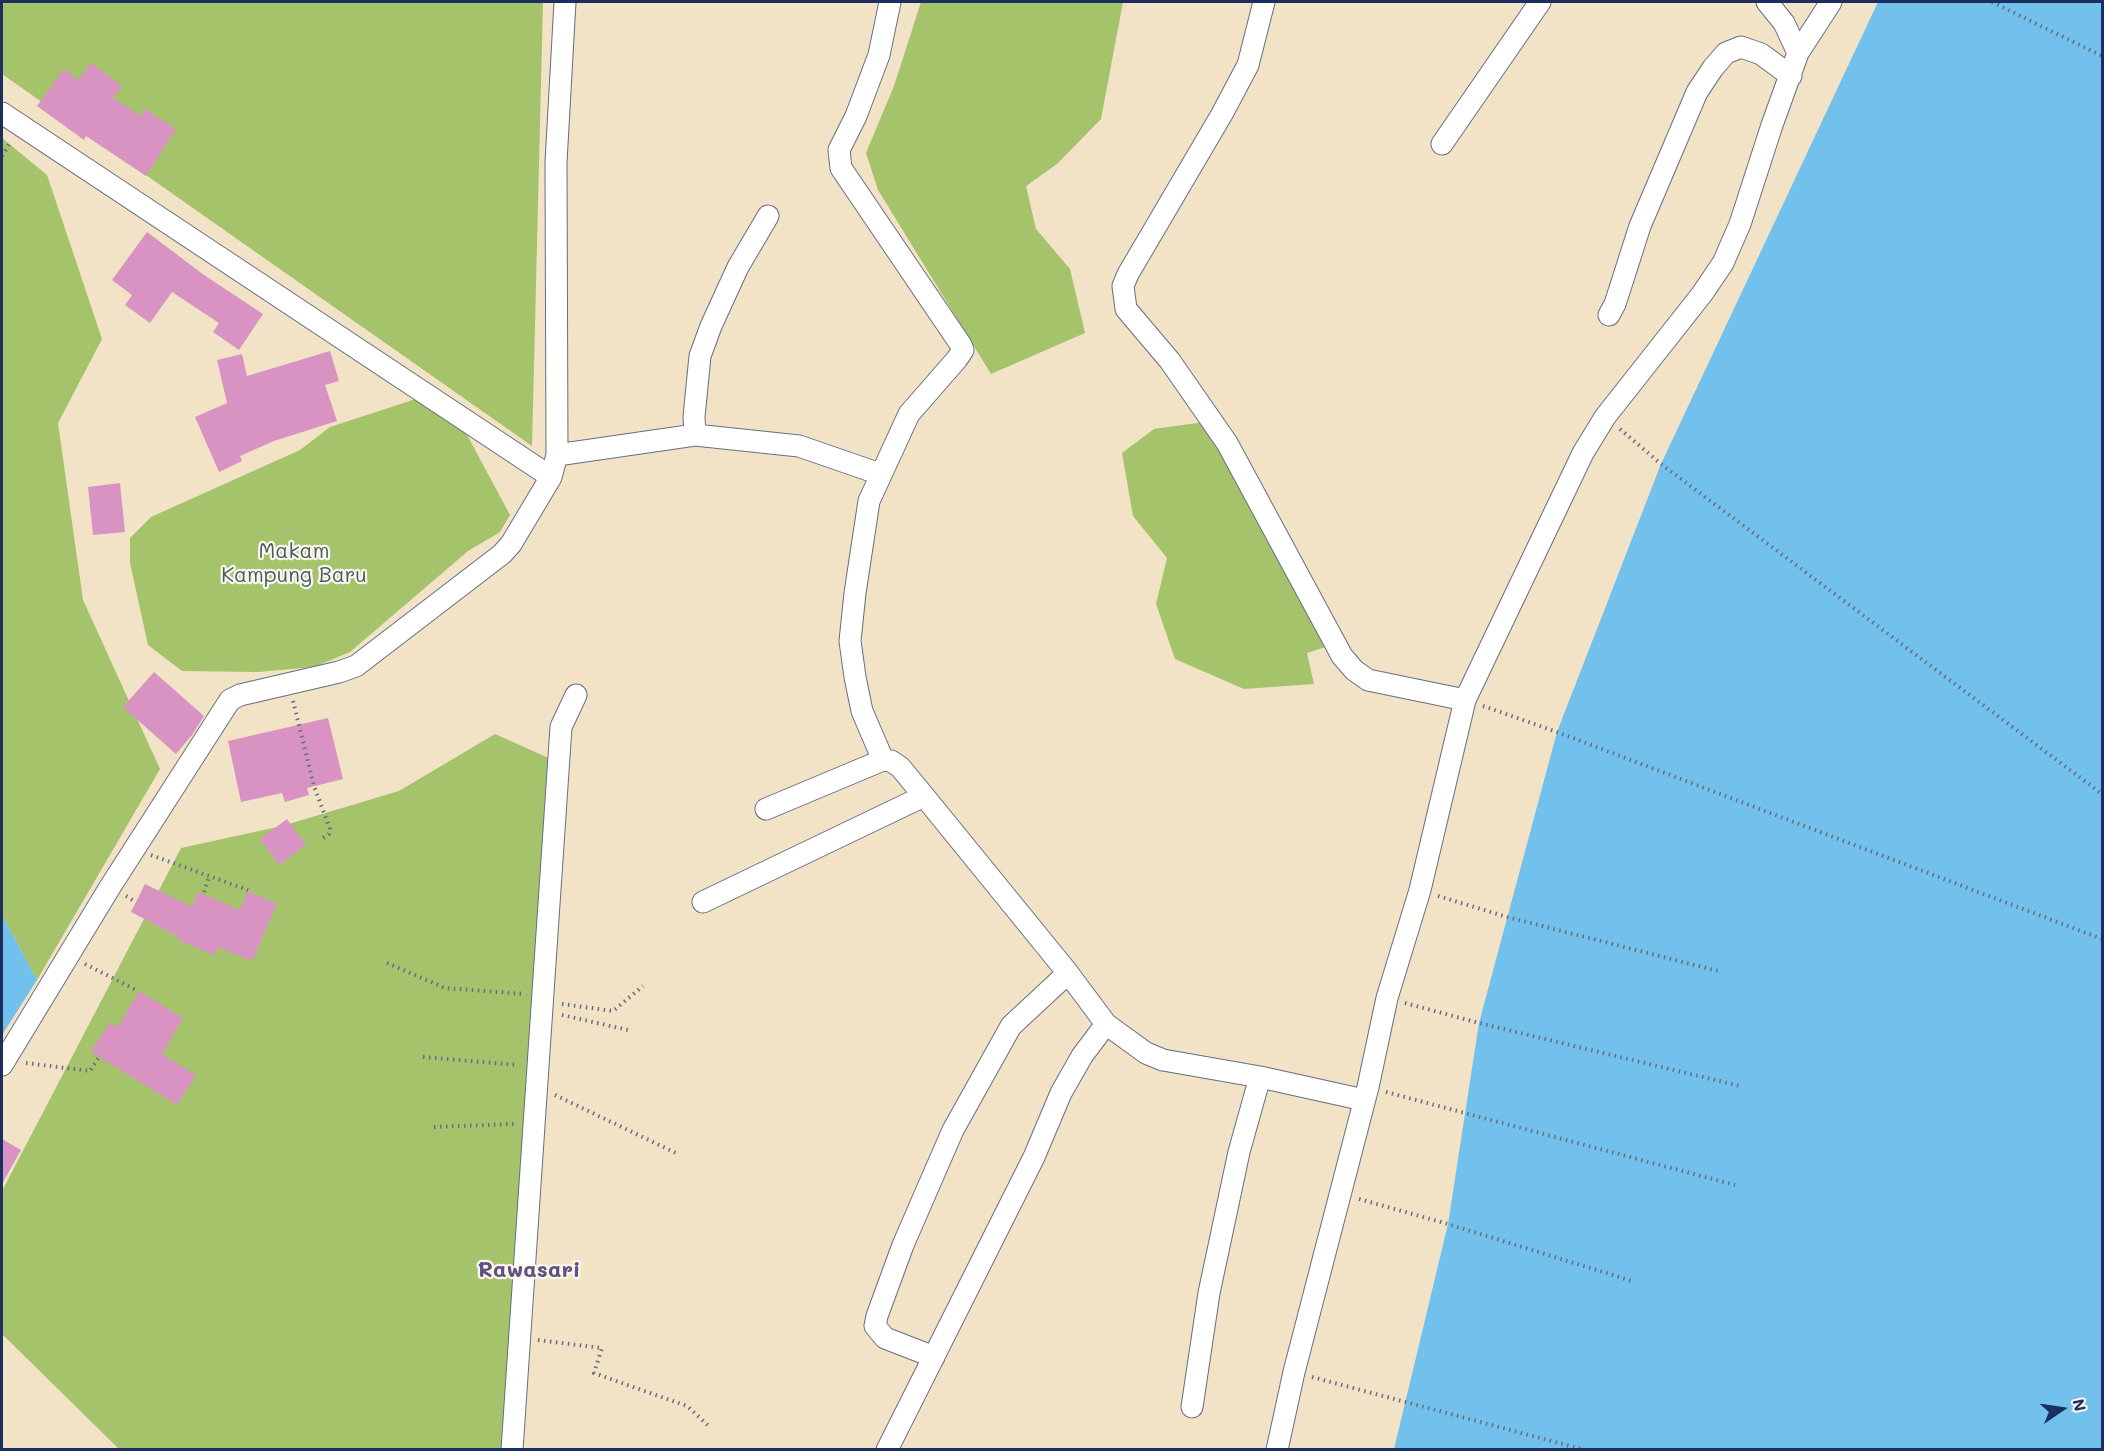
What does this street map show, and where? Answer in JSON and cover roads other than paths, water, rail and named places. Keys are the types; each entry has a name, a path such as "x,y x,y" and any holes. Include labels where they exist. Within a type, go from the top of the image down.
{"street":[{"path":"3,1063 133,850 230,700 240,695 288,682 339,672 356,666 502,554 511,544 551,477 557,455 556,162 565,2"},
{"path":"883,760 862,711 850,641 856,582 869,501 909,414 963,350 841,168 839,150 856,116 879,55 890,2"},
{"path":"1264,2 1248,65 1222,114 1128,274 1123,286 1126,309 1170,361 1227,443 1342,656 1353,670 1368,680 1466,700"},
{"path":"1442,144 1540,2"},
{"path":"1767,2 1784,23 1798,53"},
{"path":"1277,1449 1294,1372 1366,1094 1387,998 1420,890 1466,700 1583,453 1605,417 1702,294 1723,263 1740,224 1798,53 1831,2"},
{"path":"1609,315 1615,304 1640,226 1697,92 1713,68 1726,53 1741,47 1761,54 1791,76"},
{"path":"2,113 551,477"},
{"path":"695,435 694,417 700,357 711,326 738,267 768,216"},
{"path":"557,455 695,435 799,446 880,474"},
{"path":"512,1449 561,727 576,694"},
{"path":"766,809 883,760 891,761 900,767 924,796 1068,973 1106,1024 1146,1053 1163,1060 1366,1094"},
{"path":"703,902 924,796"},
{"path":"934,1357 885,1338 875,1326 877,1316 903,1245 953,1130 1011,1026 1068,973"},
{"path":"887,1449 1034,1158 1061,1093 1082,1056 1106,1024"},
{"path":"1192,1407 1209,1293 1239,1152 1260,1077"}],"water":[{"path":"1878,2 2102,2 2102,1449 1394,1449 1448,1224 1479,1023 1557,732 1661,464"},
{"path":"2,915 37,980 2,1035"}],"district":[{"name":"Rawasari","path":"529,1270"}],"park label":[{"name":"Makam Kampung Baru","path":"294,564"}]}
